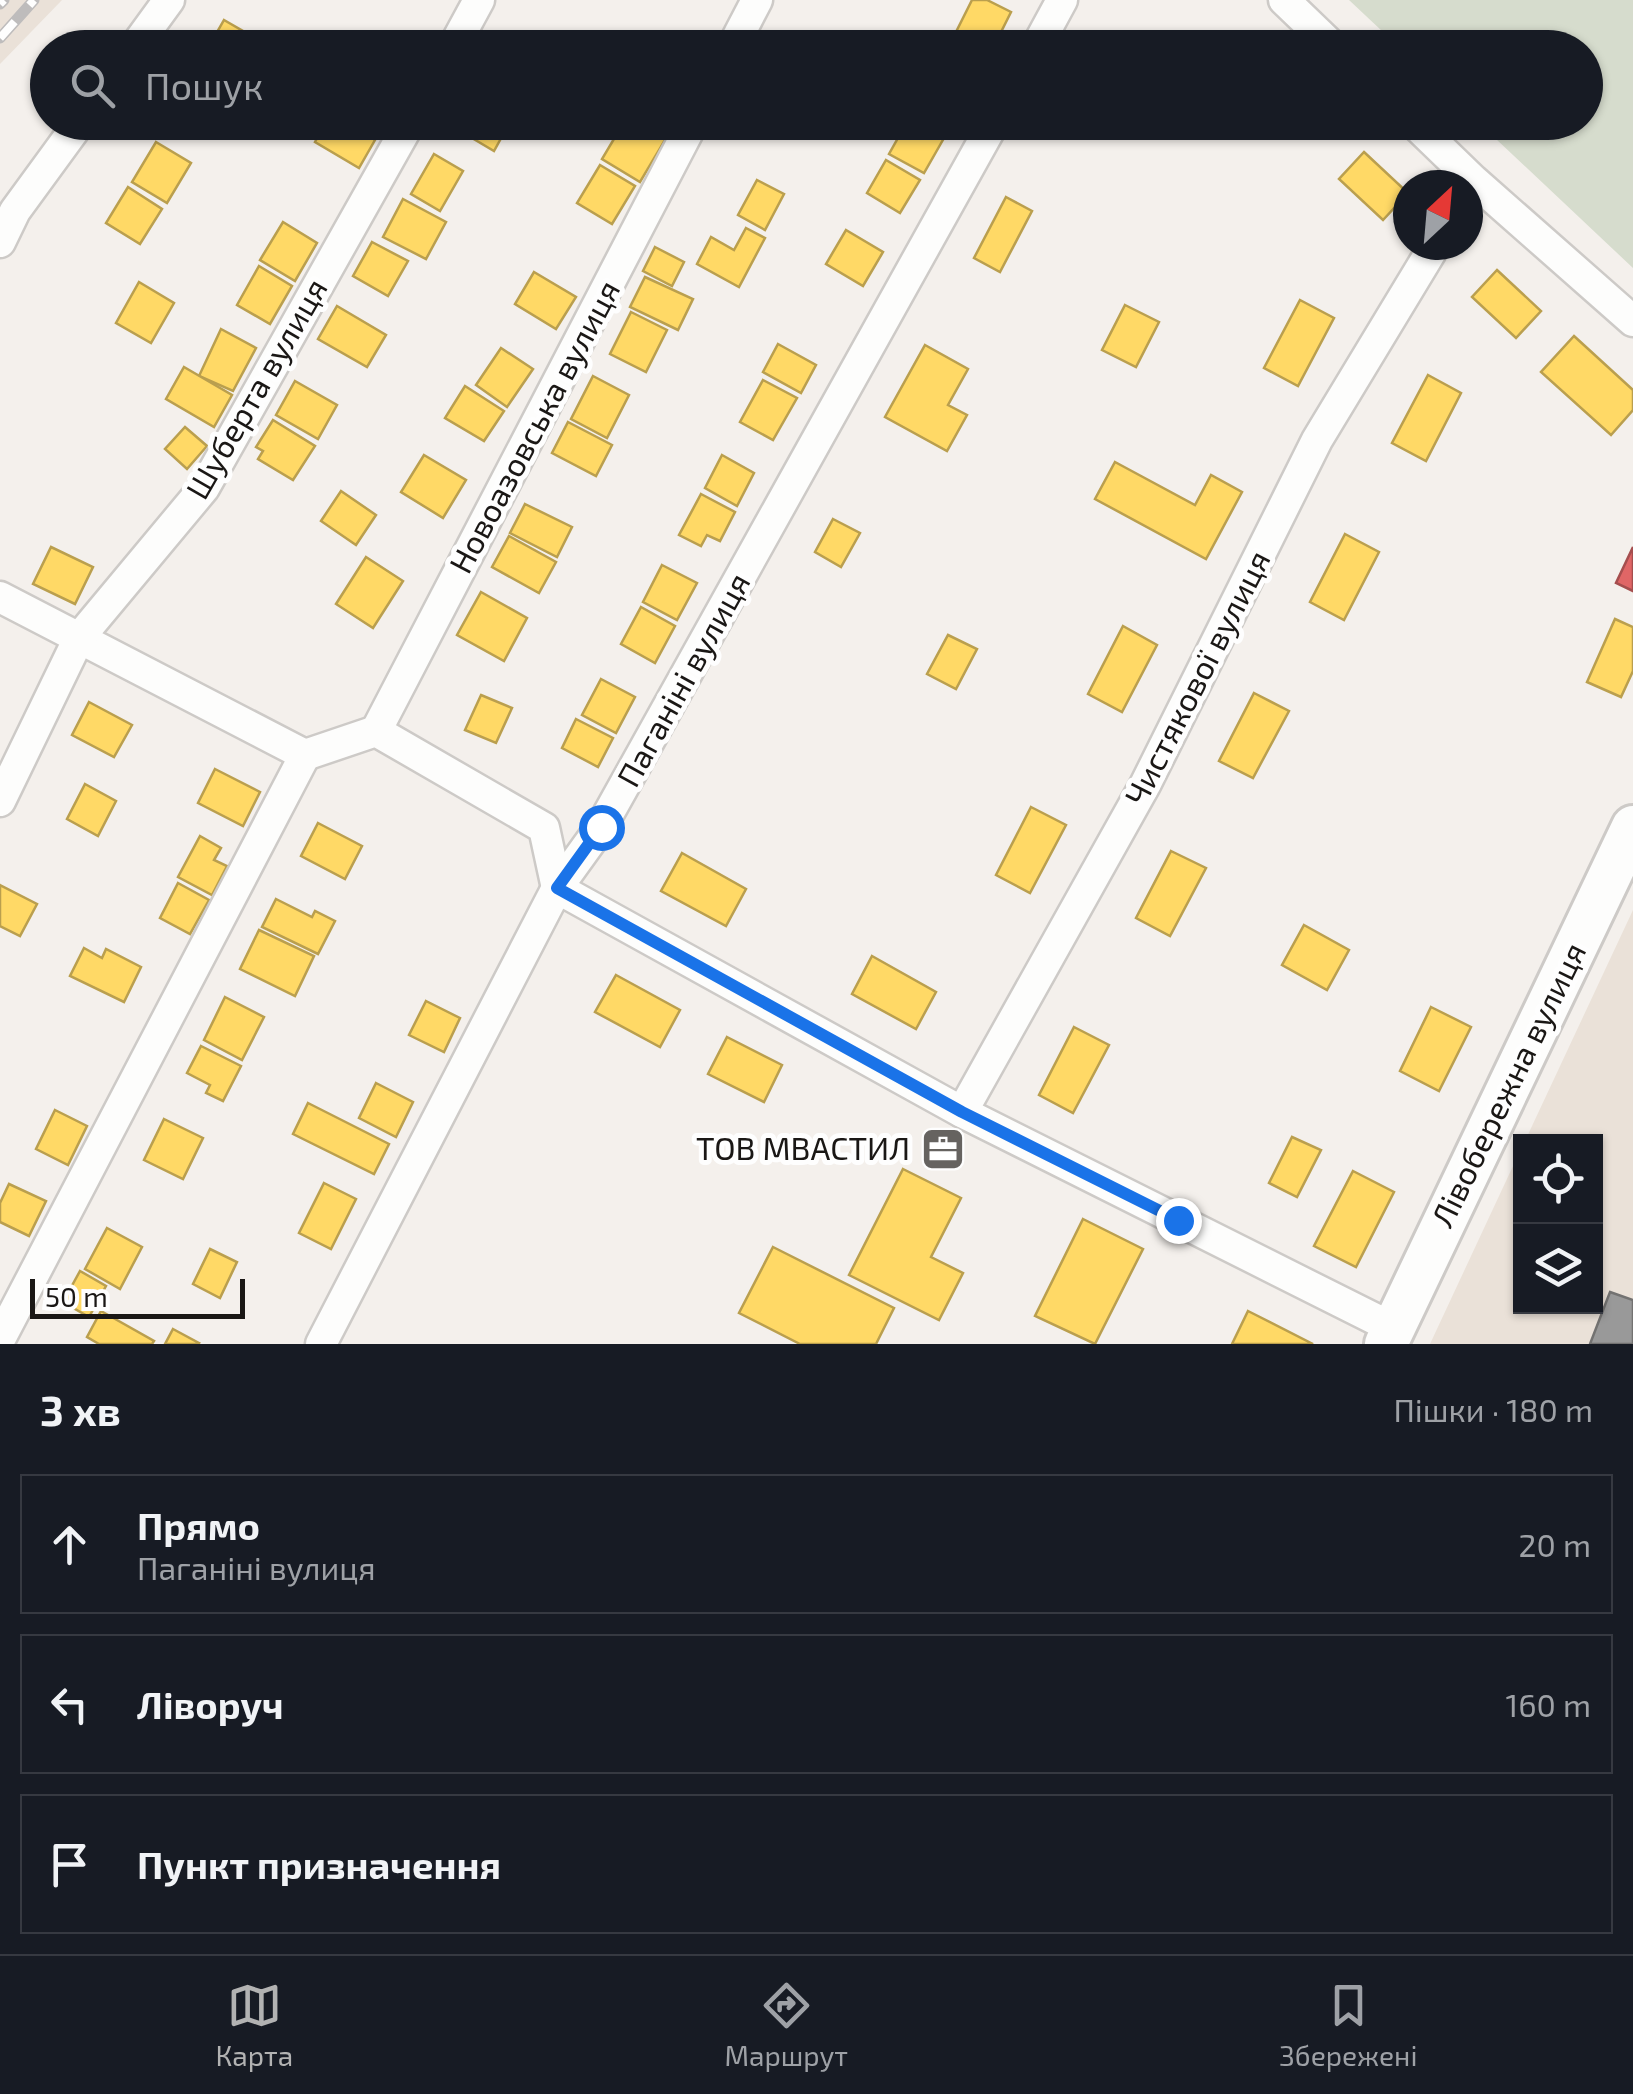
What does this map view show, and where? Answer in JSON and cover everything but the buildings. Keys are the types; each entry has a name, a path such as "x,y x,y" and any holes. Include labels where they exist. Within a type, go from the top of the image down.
{"main road":[{"name":"Лівобережна вулиця","path":"1389,1336 1633,826"}],"street":[{"path":"147,30 169,0"},
{"path":"462,30 480,0"},
{"path":"741,30 757,0"},
{"path":"1046,30 1062,0"},
{"path":"1284,0 1315,30"},
{"path":"0,242 15,211 67,140"},
{"name":"Шуберта вулиця","path":"0,801 80,638 204,488 400,140"},
{"name":"Новоазовська вулиця","path":"376,731 684,140"},
{"name":"Паганіні вулиця","path":"321,1344 557,888 601,827 984,140"},
{"path":"1429,140 1457,170"},
{"path":"1483,195 1633,321"},
{"name":"Чистякової вулиця","path":"962,1112 1146,785 1318,440 1425,260"},
{"path":"0,597 305,754"},
{"path":"0,1339 305,754 376,731 544,828 557,888 962,1112 1389,1336"}],"shaded area":[{"path":"0,0 62,0 30,30 0,64"},
{"path":"1633,910 1633,1344 1430,1344 1513,1166 1513,1314 1603,1314 1603,1134 1528,1134"}],"green space":[{"path":"1349,0 1633,0 1633,268 1497,140 1603,140 1603,30 1381,30"}],"railway":[{"path":"0,4 4,0"},
{"path":"0,38 34,0"}],"place":[{"name":"ТОВ МВАСТИЛ","path":"943,1149"}],"route":[{"path":"601,827 557,888 962,1112 1178,1220"}]}
